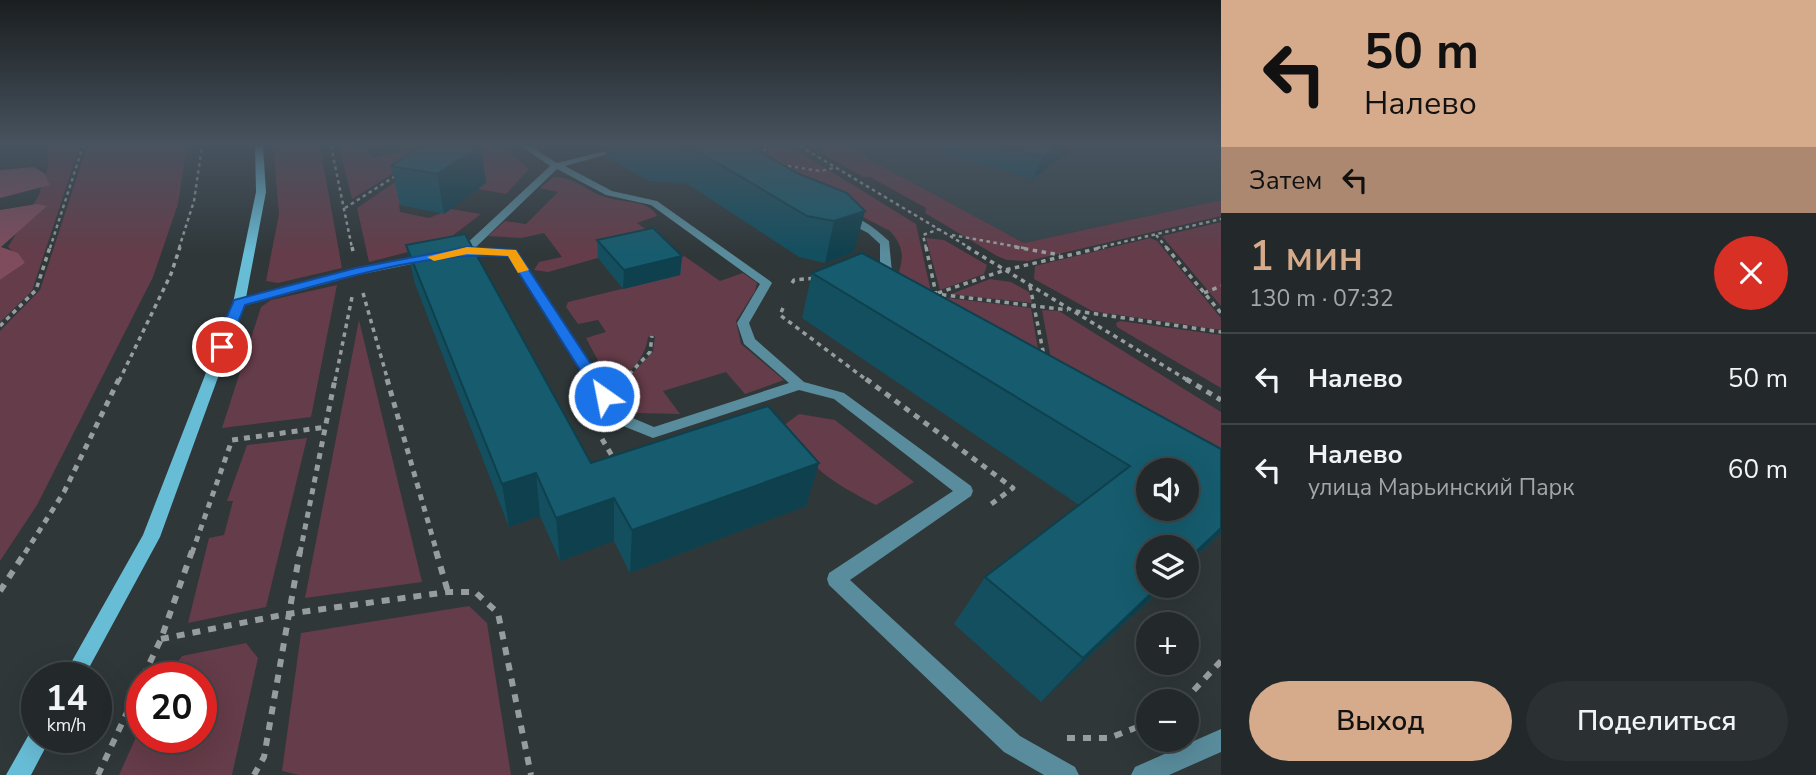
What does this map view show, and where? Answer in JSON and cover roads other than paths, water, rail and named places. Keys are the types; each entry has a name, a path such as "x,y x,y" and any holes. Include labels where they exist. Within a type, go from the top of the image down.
{"main road":[{"path":"81,662 151,537 239,303 261,192 261,182"},
{"path":"19,775 31,753"}],"lane":[{"path":"537,182 461,251 512,253 618,418 653,433 799,385"},
{"path":"590,182 609,193 654,203 766,283 743,323 749,341 799,385 839,396 965,491 836,579 1012,744 1067,775"},
{"path":"838,213 872,231 885,243 886,272 899,289 920,301"},
{"path":"239,303 356,272 443,255"},
{"path":"1143,775 1221,740"}]}
